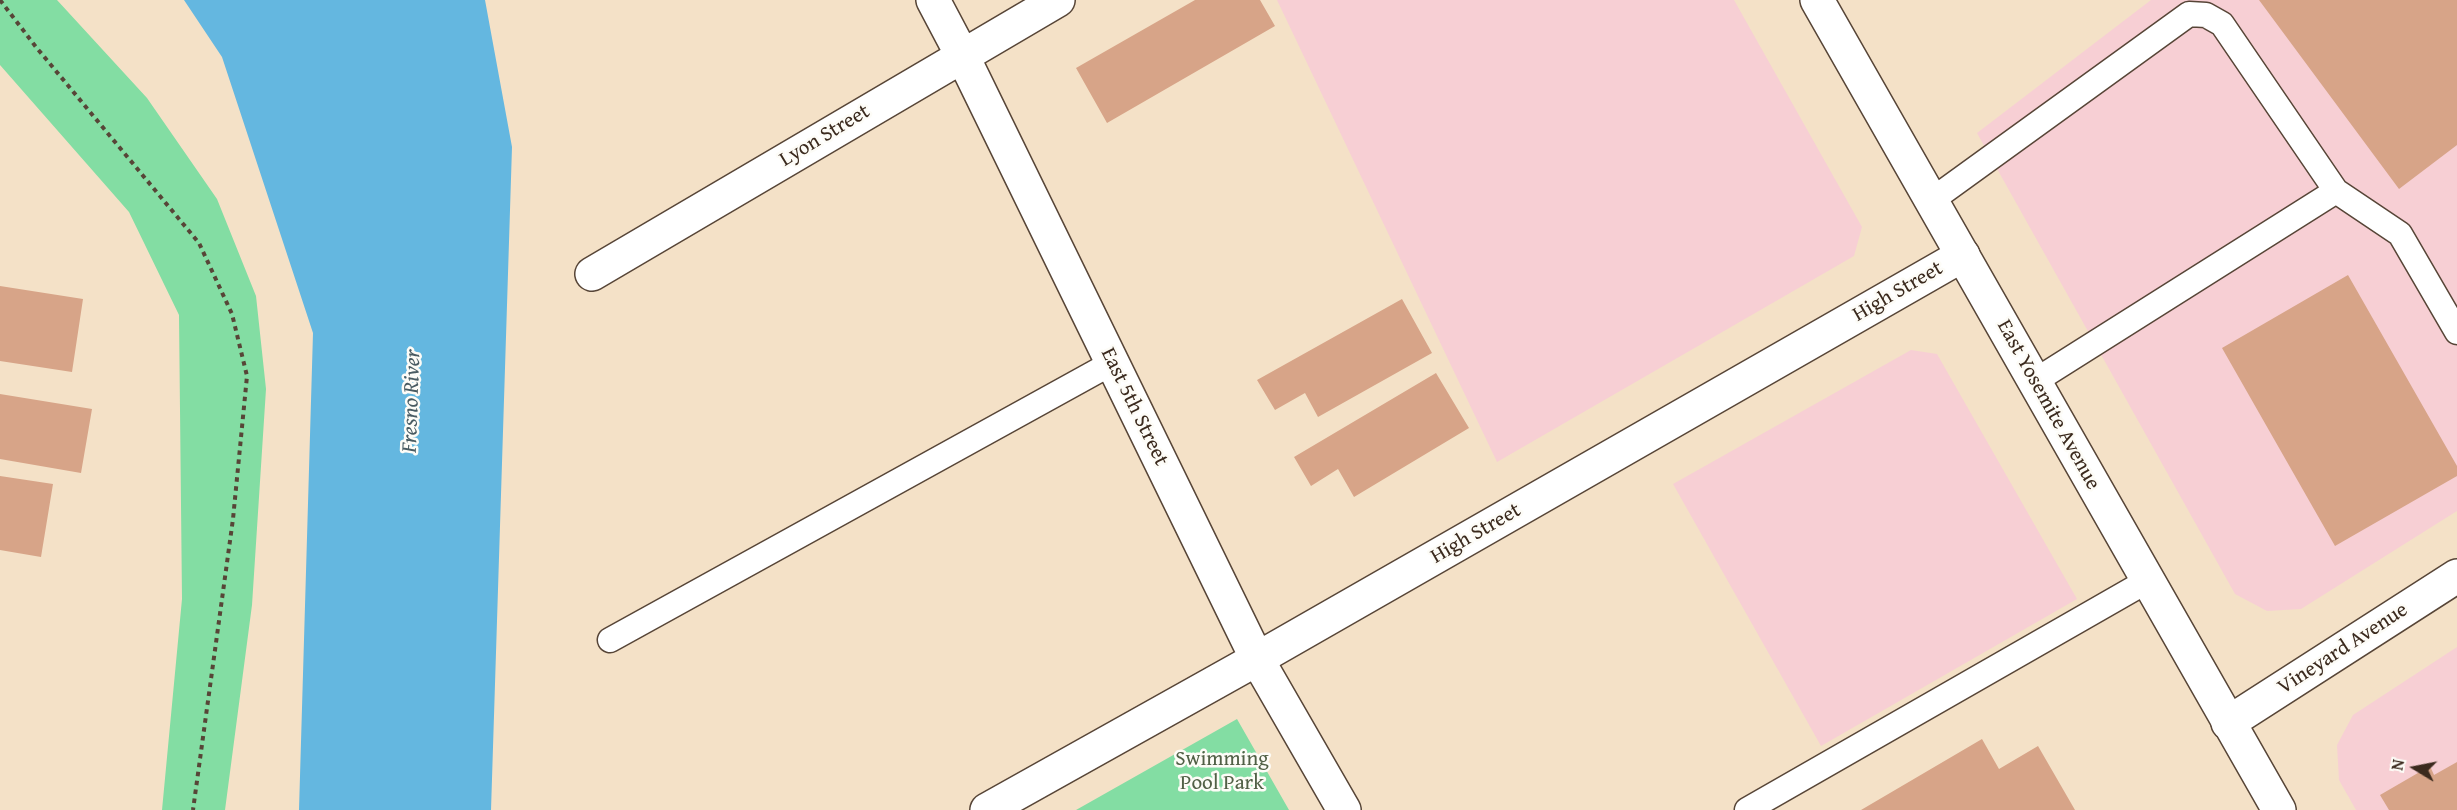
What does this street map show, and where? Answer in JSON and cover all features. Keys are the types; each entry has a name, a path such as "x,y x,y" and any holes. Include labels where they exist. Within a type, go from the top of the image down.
{"street":[{"name":"East 5th Street","path":"933,0 1257,659 1344,810"},
{"name":"Lyon Street","path":"592,273 1058,0"},
{"name":"East Yosemite Avenue","path":"1817,0 2279,810"},
{"name":"High Street","path":"987,810 1257,659 1963,255"},
{"name":"Vineyard Avenue","path":"2228,723 2457,576"}],"lane":[{"path":"1932,200 2189,14 2206,15 2222,24 2336,191 2400,234 2457,332"},
{"path":"2035,381 2336,191"},
{"path":"610,640 1112,363"},
{"path":"1748,810 2147,581"}],"path":[{"path":"0,0 199,243 232,314 247,376 233,519 193,810"}],"shaded area":[{"path":"1277,0 1734,0 1862,227 1854,256 1497,462"},
{"path":"2151,0 2457,0 2457,511 2301,609 2267,611 2235,594 1977,133"},
{"path":"1911,350 1937,354 2077,599 1821,746 1673,484"},
{"path":"2457,647 2457,810 2356,810 2339,780 2337,745 2353,715"}],"green space":[{"path":"0,0 57,0 147,98 217,199 256,296 266,389 252,605 225,810 162,810 182,599 179,315 129,212 0,65"},
{"name":"Swimming Pool Park","path":"1237,719 1289,810 1076,810"}],"water":[{"name":"Fresno River","path":"184,0 485,0 512,147 491,810 299,810 313,333 222,57"}],"building":[{"path":"1195,0 1260,0 1275,26 1107,123 1076,68"},
{"path":"2259,0 2457,0 2457,145 2399,189"},
{"path":"2348,275 2457,466 2457,476 2335,546 2222,348"},
{"path":"0,286 83,299 72,372 0,361"},
{"path":"1402,299 1432,353 1318,417 1305,393 1275,410 1257,380"},
{"path":"1436,373 1469,428 1354,497 1338,469 1311,486 1294,457"},
{"path":"0,394 92,409 81,473 0,459"},
{"path":"0,476 53,484 41,557 0,550"},
{"path":"1982,739 1999,769 2038,746 2075,810 1861,810"},
{"path":"2457,762 2457,810 2389,810 2380,795 2430,766 2434,775"}]}
